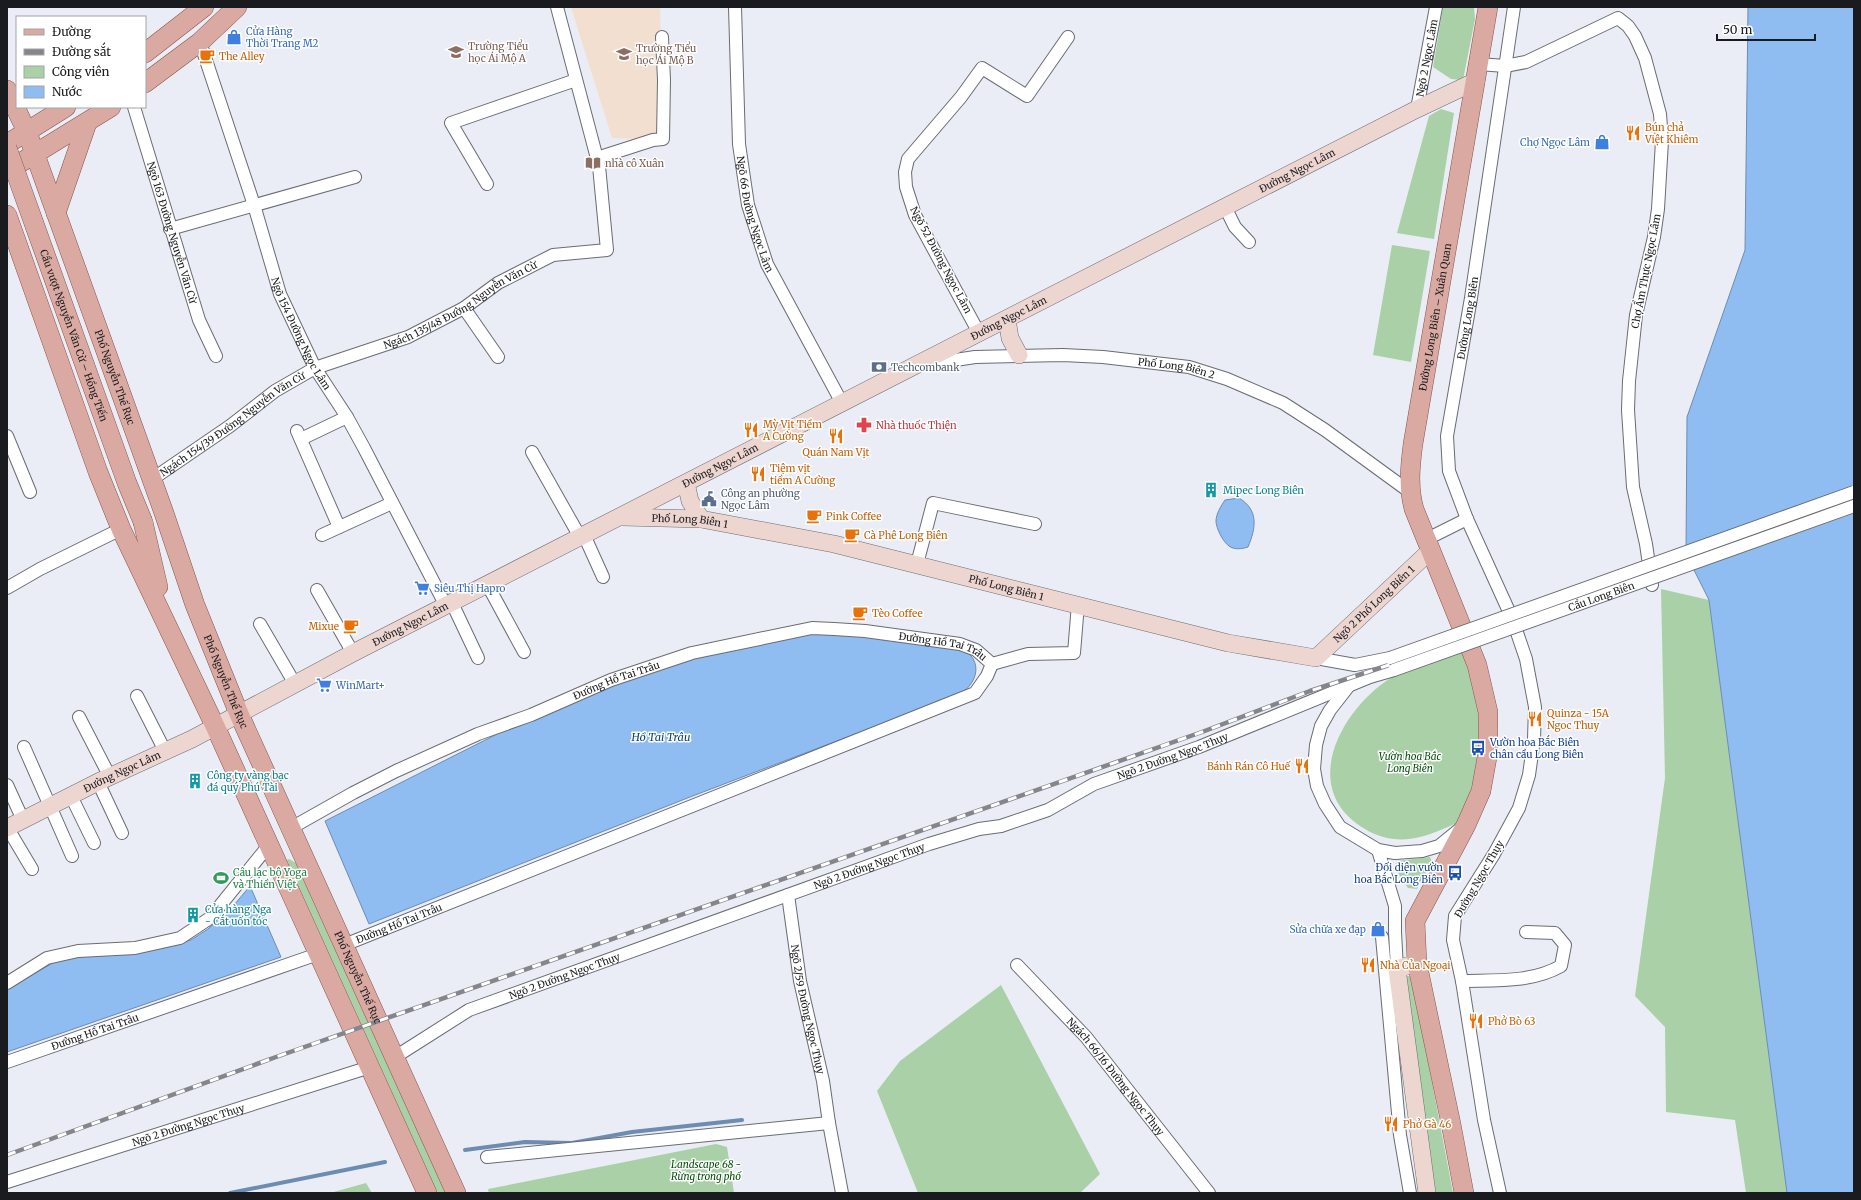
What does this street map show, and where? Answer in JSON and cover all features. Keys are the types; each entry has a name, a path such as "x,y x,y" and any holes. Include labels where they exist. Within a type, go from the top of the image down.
{"main road":[{"path":"146,52 204,7"},
{"path":"146,82 200,42 237,7"},
{"name":"Đường Long Biên – Xuân Quan","path":"1466,825 1481,791 1488,752 1488,712 1477,665 1414,509 1410,492 1413,444 1478,73 1488,7"},
{"name":"Đường Ngọc Lâm","path":"7,828 239,714 487,584 1417,109 1478,73"},
{"name":"Phố Nguyễn Thế Rục","path":"7,90 27,132 164,513 195,605 239,714 456,1193"},
{"path":"7,144 64,108"},
{"path":"7,171 110,108"},
{"path":"56,213 87,123"},
{"name":"Cầu vượt Nguyễn Văn Cừ – Hồng Tiến","path":"7,148 127,483 143,522"},
{"path":"7,215 12,241 98,472 121,529 165,618 215,726 427,1193"},
{"path":"1007,319 1010,338 1018,356"},
{"path":"686,483 690,501 701,519"},
{"name":"Phố Long Biên 1","path":"620,517 701,519 834,544 1078,604 1228,643 1316,658"},
{"path":"143,522 195,605"},
{"path":"143,522 165,618"},
{"name":"Ngõ 2 Phố Long Biên 1","path":"1316,658 1429,545"},
{"path":"1464,1193 1417,963 1416,921 1444,864 1466,825"},
{"path":"1417,963 1397,969 1427,1193"}],"street":[{"path":"557,7 598,158 653,140 663,139 664,80 662,37"},
{"name":"Ngõ 66 Đường Ngọc Lâm","path":"735,7 739,144 748,205 767,264 842,403"},
{"name":"Ngõ 2 Ngọc Lâm","path":"1417,109 1436,7"},
{"name":"Đường Long Biên","path":"1512,618 1467,519 1449,471 1447,436 1472,292 1514,7"},
{"name":"Chợ Ẩm Thực Ngọc Lâm","path":"1478,73 1526,62 1617,13 1635,36 1645,58 1660,114 1662,141 1658,209 1654,237 1636,315 1629,381 1629,424 1633,487 1646,544 1652,585"},
{"name":"Ngõ 52 Đường Ngọc Lâm","path":"979,333 915,215 906,187 905,172 908,159 961,97 982,68 1027,96 1068,37"},
{"name":"Ngõ 154 Đường Ngọc Lâm","path":"200,42 254,205 280,294 315,368 347,417 478,658"},
{"path":"487,184 451,123 576,80"},
{"name":"Ngõ 163 Đường Nguyễn Văn Cừ","path":"134,108 199,320 216,356"},
{"name":"Ngách 135/48 Đường Nguyễn Văn Cừ","path":"315,368 408,337 464,308 498,283 553,255 607,250 598,158"},
{"path":"170,229 355,177"},
{"path":"1225,207 1235,227 1249,242"},
{"path":"464,308 498,357"},
{"name":"Phố Long Biên 2","path":"911,367 975,357 1063,355 1103,357 1189,367 1227,379 1283,403 1325,430 1410,492"},
{"name":"Ngách 154/39 Đường Nguyễn Văn Cừ","path":"151,480 230,426 274,391 315,368"},
{"path":"338,527 299,435 347,417"},
{"path":"7,436 30,492"},
{"path":"532,452 582,536 603,577"},
{"name":"Cầu Long Biên","path":"1349,686 1392,664 1854,492"},
{"path":"322,535 392,502"},
{"path":"917,564 933,503 1035,524"},
{"name":"Cầu Long Biên","path":"1392,664 1854,506"},
{"path":"1429,545 1467,519"},
{"path":"7,588 121,529"},
{"path":"487,584 524,652"},
{"path":"317,590 353,653"},
{"path":"992,664 1028,654 1074,653 1078,604"},
{"name":"Đường Ngọc Thụy","path":"1500,1193 1482,1113 1462,981 1453,940 1455,916 1494,854 1519,808 1529,775 1534,739 1535,707 1526,659 1512,618"},
{"path":"260,624 295,684"},
{"name":"Đường Hồ Tai Trâu","path":"291,828 390,774 471,737 531,715 611,680 660,662 692,653 812,628 866,631 960,644 976,650 992,664 987,676 975,693 344,945"},
{"name":"Phố Long Biên 1","path":"1316,658 1355,665 1392,664"},
{"path":"1349,686 1330,710 1321,726 1316,745 1315,774 1317,786 1322,798 1340,827 1378,850 1395,853 1422,851 1439,846 1466,825"},
{"name":"Ngõ 2 Đường Ngọc Thụy","path":"395,1057 469,1010 929,844 979,829 1001,826 1041,813 1094,784 1199,747 1349,686"},
{"path":"137,696 165,751"},
{"path":"79,717 104,780 122,833"},
{"path":"24,747 72,856"},
{"path":"7,785 23,820"},
{"path":"71,796 94,843"},
{"path":"7,828 32,869"},
{"path":"7,983 47,958 78,951 135,948 180,938 210,918 269,845"},
{"path":"1378,850 1395,906 1397,969"},
{"name":"Ngõ 2/59 Đường Ngọc Thụy","path":"788,895 800,981 823,1081 842,1193"},
{"path":"1395,906 1416,921"},
{"path":"1462,981 1517,980 1548,973 1561,966 1565,945 1555,933 1526,932"},
{"path":"1382,937 1401,1147 1410,1193"},
{"name":"Đường Hồ Tai Trâu","path":"7,1062 318,954"},
{"name":"Ngách 66/16 Đường Ngọc Thụy","path":"1018,965 1086,1037 1209,1193"},
{"name":"Ngõ 2 Đường Ngọc Thụy","path":"7,1182 370,1067"},
{"path":"487,1157 829,1123"}],"shaded area":[{"name":"Trường Tiểu học Ái Mộ B","path":"571,7 660,7 662,80 659,140 612,138"}],"green space":[{"path":"1443,7 1474,7 1475,19 1463,80 1451,79 1433,67"},
{"path":"1441,109 1454,113 1434,239 1397,233 1429,116"},
{"path":"1392,245 1430,251 1411,362 1373,355"},
{"path":"1661,589 1709,600 1787,1193 1746,1193 1735,1120 1666,1112 1665,1027 1635,996 1665,778"},
{"name":"Vườn hoa Bắc Long Biên","path":"1466,651 1488,752 1457,823 1413,839 1391,839 1365,829 1345,812 1333,793 1330,772 1334,750 1343,729 1357,709 1373,691 1392,677"},
{"path":"1430,857 1432,862 1417,889 1408,888 1394,867 1397,861"},
{"path":"289,859 296,863 446,1193 438,1193 287,860"},
{"path":"1406,976 1411,976 1414,987 1453,1193 1432,1193 1405,980"},
{"path":"1001,985 1100,1174 1080,1193 918,1193 877,1091 900,1061"},
{"name":"Landscape 68 - Rừng trong phố","path":"716,1144 727,1147 734,1193 489,1193 488,1189"},
{"path":"366,1183 372,1193 330,1193"}],"water":[{"path":"1748,7 1854,7 1854,1193 1787,1193 1709,600 1686,554 1687,417 1745,250"},
{"path":"1239,498 1250,508 1253,514 1254,526 1248,547 1238,549 1231,547 1224,541 1216,524 1216,518 1220,507 1225,500"},
{"name":"Hồ Tai Trâu","path":"827,632 961,648 968,652 972,657 976,669 975,675 969,687 954,697 690,797 369,924 325,821 511,727 640,673 674,662 808,633"},
{"path":"250,886 281,957 7,1052 7,989 65,956 172,945 191,940 208,929 234,905"}],"waterway":[{"path":"465,1150 525,1142 572,1143 632,1132 742,1120"},
{"path":"230,1193 385,1162"}],"railway":[{"path":"7,1155 276,1057 1202,732 1310,691 1392,664 1854,499"}],"place":[{"name":"Cửa Hàng Thời Trang M2","path":"234,37"},
{"name":"Trường Tiểu học Ái Mộ A","path":"456,52"},
{"name":"Trường Tiểu học Ái Mộ B","path":"624,54"},
{"name":"The Alley","path":"207,56"},
{"name":"Bún chả Việt Khiêm","path":"1633,133"},
{"name":"Chợ Ngọc Lâm","path":"1602,142"},
{"name":"nhà cô Xuân","path":"593,163"},
{"name":"Techcombank","path":"879,367"},
{"name":"Nhà thuốc Thiện","path":"864,425"},
{"name":"Mỳ Vịt Tiềm A Cường","path":"751,430"},
{"name":"Quán Nam Vịt","path":"836,436"},
{"name":"Tiệm vịt tiềm A Cường","path":"758,474"},
{"name":"Mipec Long Biên","path":"1211,490"},
{"name":"Công an phường Ngọc Lâm","path":"709,499"},
{"name":"Pink Coffee","path":"814,516"},
{"name":"Cà Phê Long Biên","path":"852,535"},
{"name":"Siêu Thị Hapro","path":"422,588"},
{"name":"Tèo Coffee","path":"860,613"},
{"name":"Mixue","path":"351,626"},
{"name":"WinMart+","path":"324,685"},
{"name":"Quinza - 15A Ngoc Thuy","path":"1535,719"},
{"name":"Vườn hoa Bắc Biên chân cầu Long Biên","path":"1478,748"},
{"name":"Bánh Rán Cô Huế","path":"1302,766"},
{"name":"Công ty vàng bạc đá quý Phú Tài","path":"195,781"},
{"name":"Đối diện vườn hoa Bắc Long Biên","path":"1455,873"},
{"name":"Câu lạc bộ Yoga và Thiền Việt","path":"221,878"},
{"name":"Cửa hàng Nga - Cắt uốn tóc","path":"193,915"},
{"name":"Sửa chữa xe đạp","path":"1378,929"},
{"name":"Nhà Của Ngoại","path":"1368,965"},
{"name":"Phở Bò 63","path":"1476,1021"},
{"name":"Phở Gà 46","path":"1391,1124"}]}
